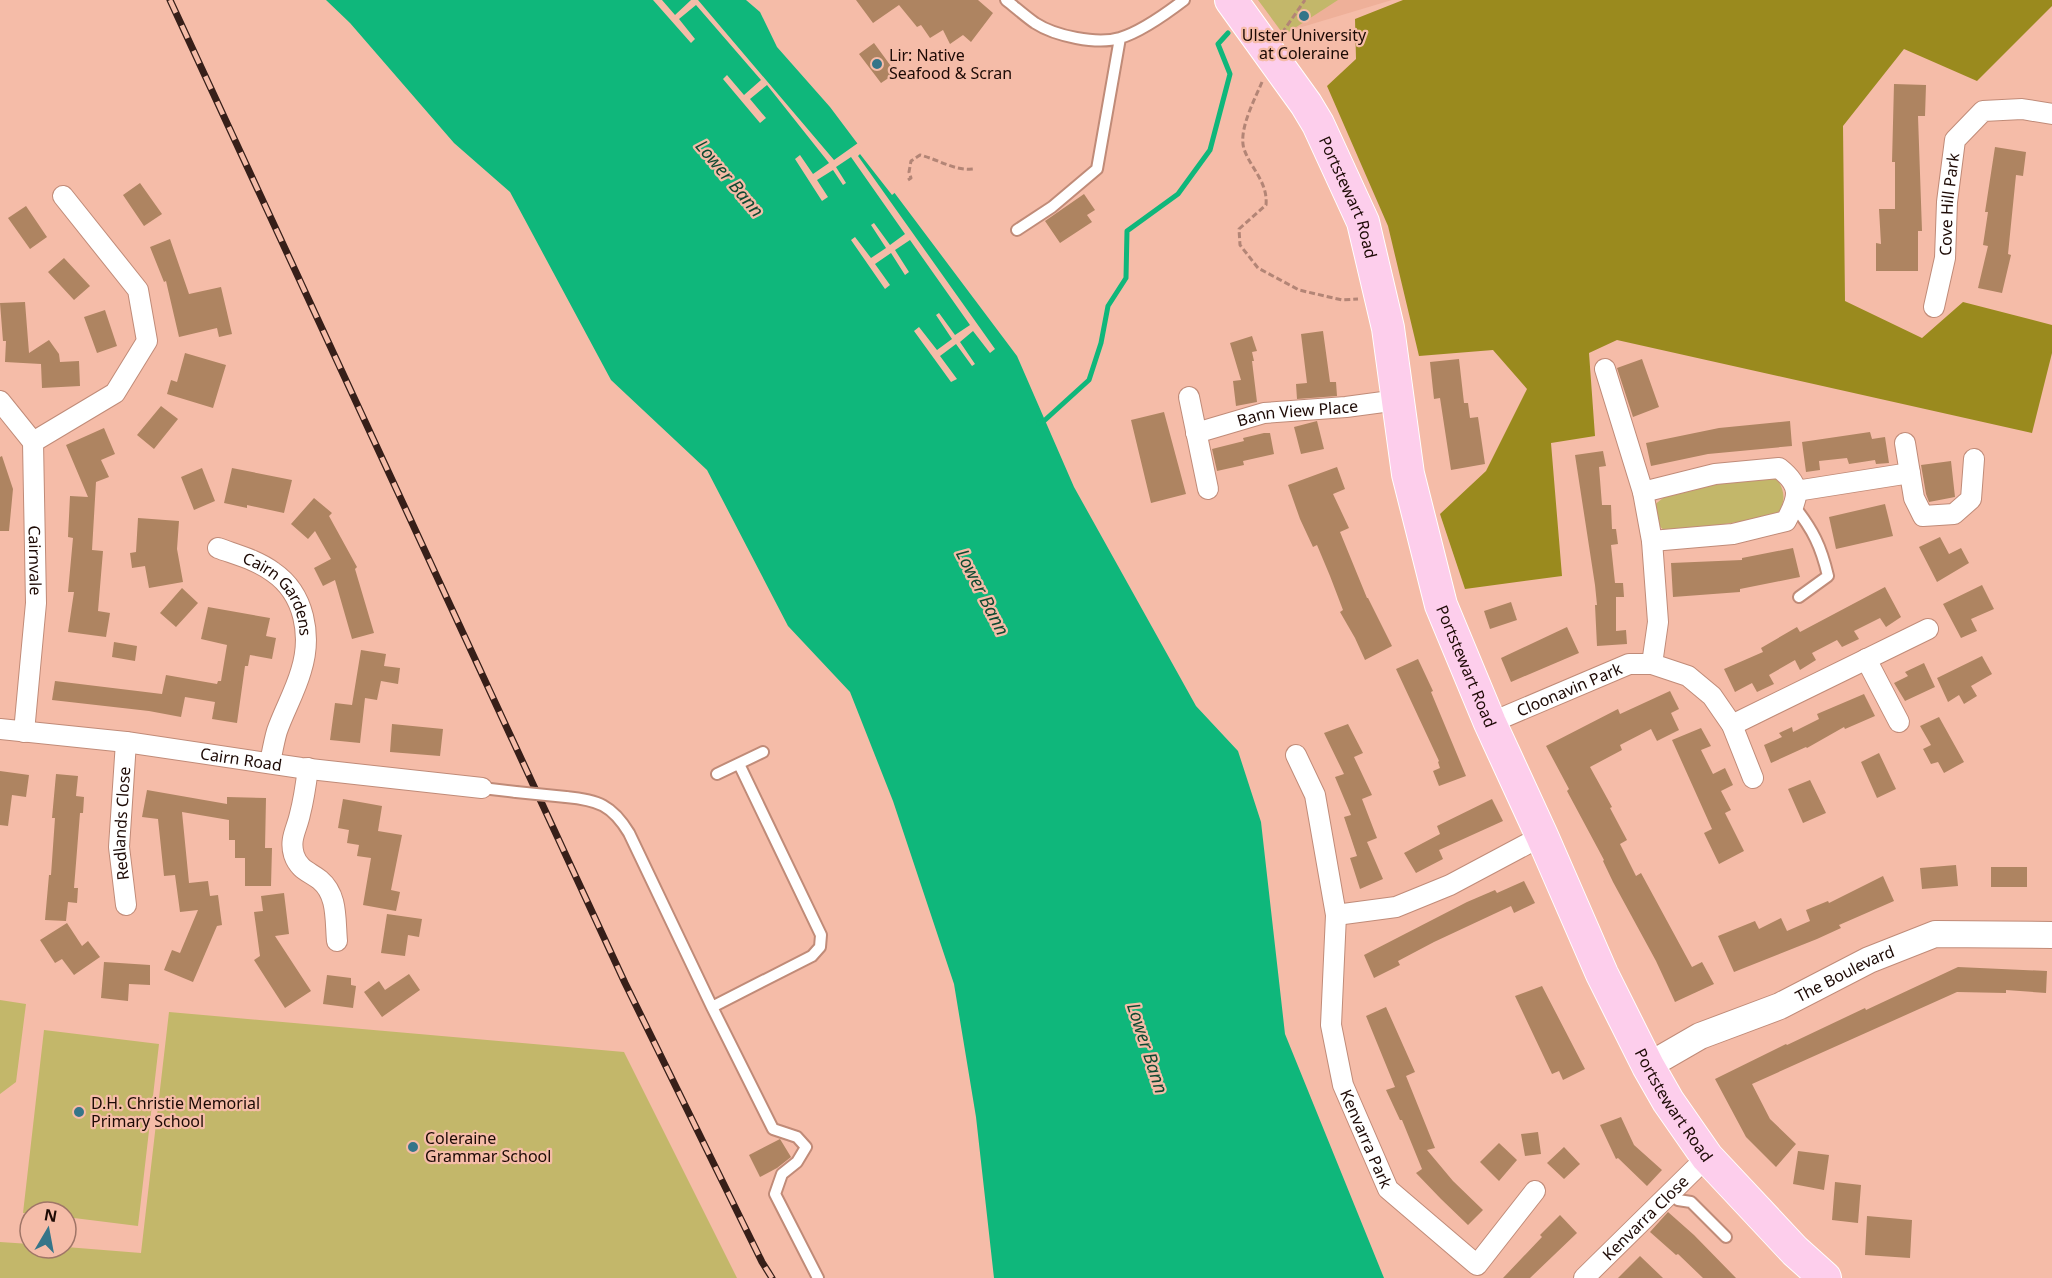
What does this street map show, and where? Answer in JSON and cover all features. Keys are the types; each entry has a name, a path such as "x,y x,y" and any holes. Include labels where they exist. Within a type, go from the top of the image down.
{"main road":[{"name":"Portstewart Road","path":"1231,0 1318,124 1363,222 1388,328 1408,474 1441,605 1490,723 1602,974 1668,1101 1707,1157 1795,1251 1825,1278"}],"street":[{"name":"Cove Hill Park","path":"1934,307 1945,258 1947,202 1955,140 1983,111 2022,109 2052,114"},
{"path":"0,401 33,442 115,393 147,341 138,290 63,196"},
{"path":"1605,369 1643,492 1652,541 1658,622 1652,664"},
{"path":"1189,397 1208,489"},
{"name":"Bann View Place","path":"1196,433 1264,413 1346,407 1398,400"},
{"name":"Cairnvale","path":"24,732 36,603 33,442"},
{"path":"1905,443 1914,498 1923,516 1954,514 1971,499 1974,459"},
{"path":"1643,492 1715,474 1779,468 1791,478 1795,499 1786,521 1733,534 1652,541"},
{"path":"1795,499 1910,473"},
{"name":"Cairn Gardens","path":"218,548 250,559 275,572 293,593 305,618 308,645 301,672 276,733 270,763"},
{"path":"1732,725 1928,629"},
{"path":"1866,659 1899,722"},
{"name":"Cloonavin Park","path":"1490,723 1629,664 1652,664 1688,676 1712,696 1732,725 1753,778"},
{"name":"Cairn Road","path":"0,729 126,742 308,768 482,788"},
{"name":"Redlands Close","path":"126,742 119,847 126,905"},
{"name":"Kenvarra Park","path":"1296,755 1315,795 1336,915 1331,1025 1343,1085 1388,1189 1477,1265 1535,1191"},
{"path":"308,768 300,816 292,836 294,856 306,873 319,879 328,889 334,902 337,941"},
{"path":"1336,915 1396,906 1450,885 1542,836"},
{"name":"The Boulevard","path":"1648,1066 1700,1036 1780,1006 1869,960 1935,934 2052,935"},
{"name":"Kenvarra Close","path":"1584,1278 1707,1157"}],"lane":[{"path":"1006,0 1036,24 1067,36 1104,40 1120,38 1184,0"},
{"path":"1017,230 1052,207 1097,169 1120,38"},
{"path":"1795,499 1822,550 1828,576 1799,597"},
{"path":"717,774 763,752"},
{"path":"712,1007 812,956 820,947 821,935 739,764"},
{"path":"482,788 586,799 602,805 619,816 773,1129 797,1137 806,1148 797,1162 782,1174 775,1194 818,1278"},
{"path":"1671,1193 1678,1200 1691,1202 1726,1237"}],"path":[{"path":"1305,0 1268,52 1244,124 1243,147 1267,193 1266,205 1239,229 1240,245 1258,268 1299,290 1342,300 1381,297"},
{"path":"908,180 911,178 909,172 911,161 920,155 935,159 960,171 974,169"}],"shaded area":[{"name":"Ulster University at Coleraine","path":"1258,0 1338,0 1284,35"},
{"name":"Ulster University at Coleraine","path":"1259,0 1392,0 1282,33"},
{"path":"1403,0 2052,0 2052,6 1977,81 1904,49 1843,126 1845,301 1922,338 1963,302 2052,325 2052,353 2032,433 1617,340 1589,353 1595,436 1551,443 1562,576 1465,589 1440,514 1486,471 1527,389 1493,350 1419,356 1388,226 1327,86 1356,59 1355,19"},
{"path":"1776,477 1782,487 1784,497 1776,516 1667,533 1653,520 1653,506 1673,490"},
{"path":"0,1000 26,1004 16,1082 0,1094"},
{"name":"Coleraine Grammar School","path":"169,1012 624,1052 737,1278 0,1278 0,1242 18,1243 18,1260 78,1260 78,1248 141,1253"},
{"path":"44,1030 159,1044 138,1226 78,1218 78,1200 24,1200"}],"water":[{"name":"Lower Bann","path":"326,0 746,0 760,12 777,47 830,107 1017,356 1074,487 1196,706 1238,751 1261,822 1285,1034 1384,1278 994,1278 976,1117 954,984 893,801 850,692 788,626 707,470 611,380 510,192 454,143 350,23"}],"pier":[{"path":"653,0 662,0 675,15 691,0 698,0 834,160 858,143 897,191 892,195 860,154 858,156 995,349 990,353 973,331 960,342 975,364 972,366 956,344 940,356 957,379 951,382 914,331 919,327 937,350 952,339 936,315 939,313 955,335 970,325 910,240 895,250 909,272 905,275 891,253 875,264 890,285 885,289 851,240 855,237 871,258 886,248 871,225 874,223 890,245 905,234 851,157 836,167 846,183 843,185 833,170 817,180 828,197 822,201 795,159 800,155 813,174 829,163 767,85 750,99 766,118 760,123 723,79 727,75 744,95 761,80 696,5 679,19 695,39 691,43"}],"building":[{"path":"856,0 978,0 993,13 971,42 963,35 950,44 943,30 930,38 921,25 917,27 899,5 873,23"},
{"path":"874,43 896,73 881,83 859,54"},
{"path":"1894,84 1926,85 1925,116 1918,116 1922,231 1918,231 1918,271 1876,271 1876,243 1881,244 1879,209 1895,209 1895,162 1892,162"},
{"path":"1995,147 2026,152 2023,176 2016,175 2008,254 2011,255 2002,293 1978,288 1988,246 1983,245 1988,212 1985,212"},
{"path":"140,183 162,214 144,226 123,195"},
{"path":"1084,194 1095,210 1087,215 1092,222 1060,243 1045,221"},
{"path":"26,206 47,237 30,249 8,218"},
{"path":"170,239 189,294 221,287 232,334 219,337 217,328 179,337 166,281 164,282 150,247"},
{"path":"64,258 90,286 74,300 48,272"},
{"path":"25,302 29,353 49,340 59,354 60,362 79,361 80,386 42,388 41,364 5,362 6,341 3,341 0,303"},
{"path":"105,310 117,346 97,353 84,317"},
{"path":"1323,331 1330,382 1336,382 1337,396 1297,399 1296,384 1307,383 1301,334"},
{"path":"1252,336 1257,351 1252,352 1254,361 1252,361 1257,402 1236,406 1233,381 1241,380 1230,343"},
{"path":"185,353 226,365 213,408 167,394 171,380 177,382"},
{"path":"1459,359 1464,403 1468,403 1470,418 1478,417 1485,464 1451,470 1440,398 1434,399 1430,362"},
{"path":"1642,359 1659,407 1633,417 1617,368"},
{"path":"161,406 178,419 154,449 137,435"},
{"path":"1164,412 1186,494 1151,503 1131,420"},
{"path":"1317,421 1324,449 1301,454 1294,427"},
{"path":"1790,421 1792,446 1708,454 1651,466 1646,443 1719,428"},
{"path":"104,428 115,454 101,460 109,477 96,482 92,550 103,551 98,611 110,613 106,637 68,632 74,592 68,592 73,538 68,537 70,496 88,497 66,445"},
{"path":"1870,432 1872,439 1885,437 1889,463 1876,464 1875,460 1849,464 1847,458 1819,461 1820,470 1806,472 1802,442"},
{"path":"1270,433 1274,454 1243,461 1244,465 1217,471 1212,449"},
{"path":"1603,451 1606,466 1599,467 1602,505 1611,505 1612,529 1616,529 1618,544 1611,545 1615,583 1623,583 1624,597 1616,597 1616,631 1626,630 1627,644 1597,646 1595,585 1575,455"},
{"path":"2,456 13,489 9,531 0,531 0,457"},
{"path":"1951,461 1955,497 1929,502 1921,465"},
{"path":"1337,467 1345,489 1333,494 1349,528 1340,532 1367,598 1392,646 1365,660 1340,612 1343,610 1330,576 1317,545 1313,547 1300,519 1288,485"},
{"path":"202,468 215,501 194,510 181,477"},
{"path":"232,468 292,480 284,513 247,505 247,508 224,503"},
{"path":"314,498 332,513 329,516 357,567 355,569 374,633 352,639 335,580 323,586 314,568 331,559 315,531 308,539 291,524"},
{"path":"1885,504 1893,536 1836,549 1829,517"},
{"path":"138,518 179,521 177,549 183,582 149,588 145,566 132,568 130,553 136,552"},
{"path":"1940,537 1949,554 1961,548 1969,563 1937,582 1919,547"},
{"path":"1793,548 1800,577 1740,589 1740,592 1673,597 1671,563 1742,560 1742,558"},
{"path":"1982,585 1994,609 1971,619 1977,631 1961,638 1943,604"},
{"path":"1885,587 1901,617 1886,627 1880,618 1854,631 1859,639 1842,647 1837,640 1812,653 1816,660 1800,670 1795,660 1769,675 1774,684 1757,692 1752,683 1735,692 1724,669 1763,652 1761,648 1797,627 1800,632"},
{"path":"182,588 198,603 176,627 160,613"},
{"path":"1511,602 1517,620 1490,629 1484,611"},
{"path":"208,607 270,618 266,636 276,638 272,659 250,655 248,666 245,666 237,723 212,719 215,702 185,697 181,717 52,700 55,681 162,694 166,675 217,684 221,681 227,645 201,639"},
{"path":"1567,627 1579,653 1511,682 1501,658"},
{"path":"114,642 137,646 135,661 112,657"},
{"path":"361,650 386,654 384,666 400,668 398,684 381,681 377,700 365,698 360,743 330,740 335,703 352,705"},
{"path":"1982,656 1992,674 1971,686 1977,696 1964,704 1959,695 1948,702 1937,678"},
{"path":"1418,659 1466,776 1439,786 1433,771 1440,768 1439,761 1396,669"},
{"path":"1924,663 1935,687 1905,701 1894,683 1908,676 1905,672"},
{"path":"1670,691 1679,709 1671,713 1679,730 1657,741 1651,729 1620,745 1622,750 1590,767 1627,840 1620,844 1636,876 1641,873 1692,967 1702,962 1714,984 1675,1002 1546,746 1618,709 1620,714"},
{"path":"1864,694 1875,716 1845,729 1844,727 1807,748 1771,763 1764,745 1782,737 1779,733 1792,727 1793,732 1819,719 1817,714"},
{"path":"1939,717 1964,762 1944,773 1938,762 1931,764 1923,749 1931,745 1920,726"},
{"path":"392,724 443,729 440,756 390,752"},
{"path":"1348,724 1363,753 1354,757 1372,795 1362,799 1377,838 1367,842 1383,879 1360,889 1350,858 1357,856 1344,817 1351,815 1335,777 1344,774 1324,733"},
{"path":"1701,728 1711,746 1701,750 1713,774 1725,768 1733,785 1721,791 1731,810 1725,813 1744,851 1719,864 1704,833 1712,829 1672,740"},
{"path":"1879,753 1896,789 1877,798 1861,762"},
{"path":"0,771 29,775 26,797 12,795 8,826 0,825"},
{"path":"56,774 78,776 76,796 84,797 83,813 80,813 74,888 78,888 77,903 68,902 66,921 45,920 49,875 51,875 55,818 52,818"},
{"path":"1810,780 1826,813 1803,823 1788,789"},
{"path":"147,790 227,804 227,797 266,798 265,848 272,848 271,886 245,886 245,858 235,858 235,840 229,840 229,820 182,812 189,883 208,881 210,896 218,895 222,925 217,926 193,982 164,970 172,950 180,953 198,910 180,912 175,875 164,876 158,819 142,817"},
{"path":"343,799 382,806 378,831 402,835 391,890 400,892 396,911 363,905 371,858 357,856 359,845 347,843 349,830 338,828"},
{"path":"1492,799 1503,821 1439,850 1443,859 1416,873 1404,853 1440,834 1437,826"},
{"path":"1956,865 1958,886 1922,889 1920,868"},
{"path":"1991,867 2027,867 2027,887 1991,887"},
{"path":"1883,876 1894,901 1839,925 1841,928 1817,939 1734,972 1718,936 1755,921 1759,929 1781,918 1787,931 1810,921 1806,910 1828,901 1829,903"},
{"path":"1524,881 1535,903 1514,913 1511,906 1434,942 1398,961 1400,965 1374,978 1364,955 1467,902 1495,890 1497,893"},
{"path":"284,893 289,934 275,936 311,991 285,1008 254,960 260,956 254,912 263,911 261,896"},
{"path":"387,914 422,919 419,937 408,935 405,956 381,953"},
{"path":"67,923 82,946 88,941 100,957 74,975 62,959 55,963 40,940"},
{"path":"104,962 150,965 150,985 129,984 128,1001 101,998"},
{"path":"1958,967 2047,971 2046,993 2006,990 2006,993 1957,992 1752,1084 1770,1119 1796,1144 1776,1167 1746,1137 1715,1079 1786,1044"},
{"path":"409,974 420,990 382,1017 364,992 379,981 385,990"},
{"path":"327,975 351,978 351,985 356,986 353,1008 323,1004"},
{"path":"1542,986 1585,1069 1563,1080 1559,1071 1552,1074 1515,996"},
{"path":"1386,1007 1415,1072 1406,1076 1435,1148 1427,1150 1453,1181 1483,1210 1468,1225 1416,1173 1422,1169 1402,1120 1386,1090 1395,1087 1366,1016"},
{"path":"1621,1117 1634,1145 1662,1170 1647,1186 1618,1158 1616,1159 1600,1125"},
{"path":"1538,1132 1541,1154 1525,1156 1521,1134"},
{"path":"780,1139 791,1157 760,1177 749,1155"},
{"path":"1499,1143 1517,1160 1499,1181 1480,1162"},
{"path":"1564,1147 1580,1164 1564,1179 1547,1163"},
{"path":"1798,1151 1829,1155 1824,1190 1793,1184"},
{"path":"1835,1182 1861,1185 1858,1223 1832,1220"},
{"path":"1668,1212 1736,1278 1703,1278 1650,1232"},
{"path":"1560,1215 1577,1233 1530,1278 1503,1278 1542,1237 1540,1235"},
{"path":"1867,1216 1912,1220 1910,1258 1865,1255"},
{"path":"1640,1256 1663,1278 1618,1278"}],"waterway":[{"path":"1039,423 1089,380 1101,343 1108,306 1126,278 1127,231 1178,194 1210,150 1230,74 1218,44 1228,33"}],"railway":[{"path":"170,0 625,983 762,1262 772,1278"}],"place":[{"name":"Ulster University at Coleraine","path":"1304,16"},
{"name":"Lir: Native Seafood & Scran","path":"877,64"},
{"name":"D.H. Christie Memorial Primary School","path":"79,1112"},
{"name":"Coleraine Grammar School","path":"413,1147"}]}
